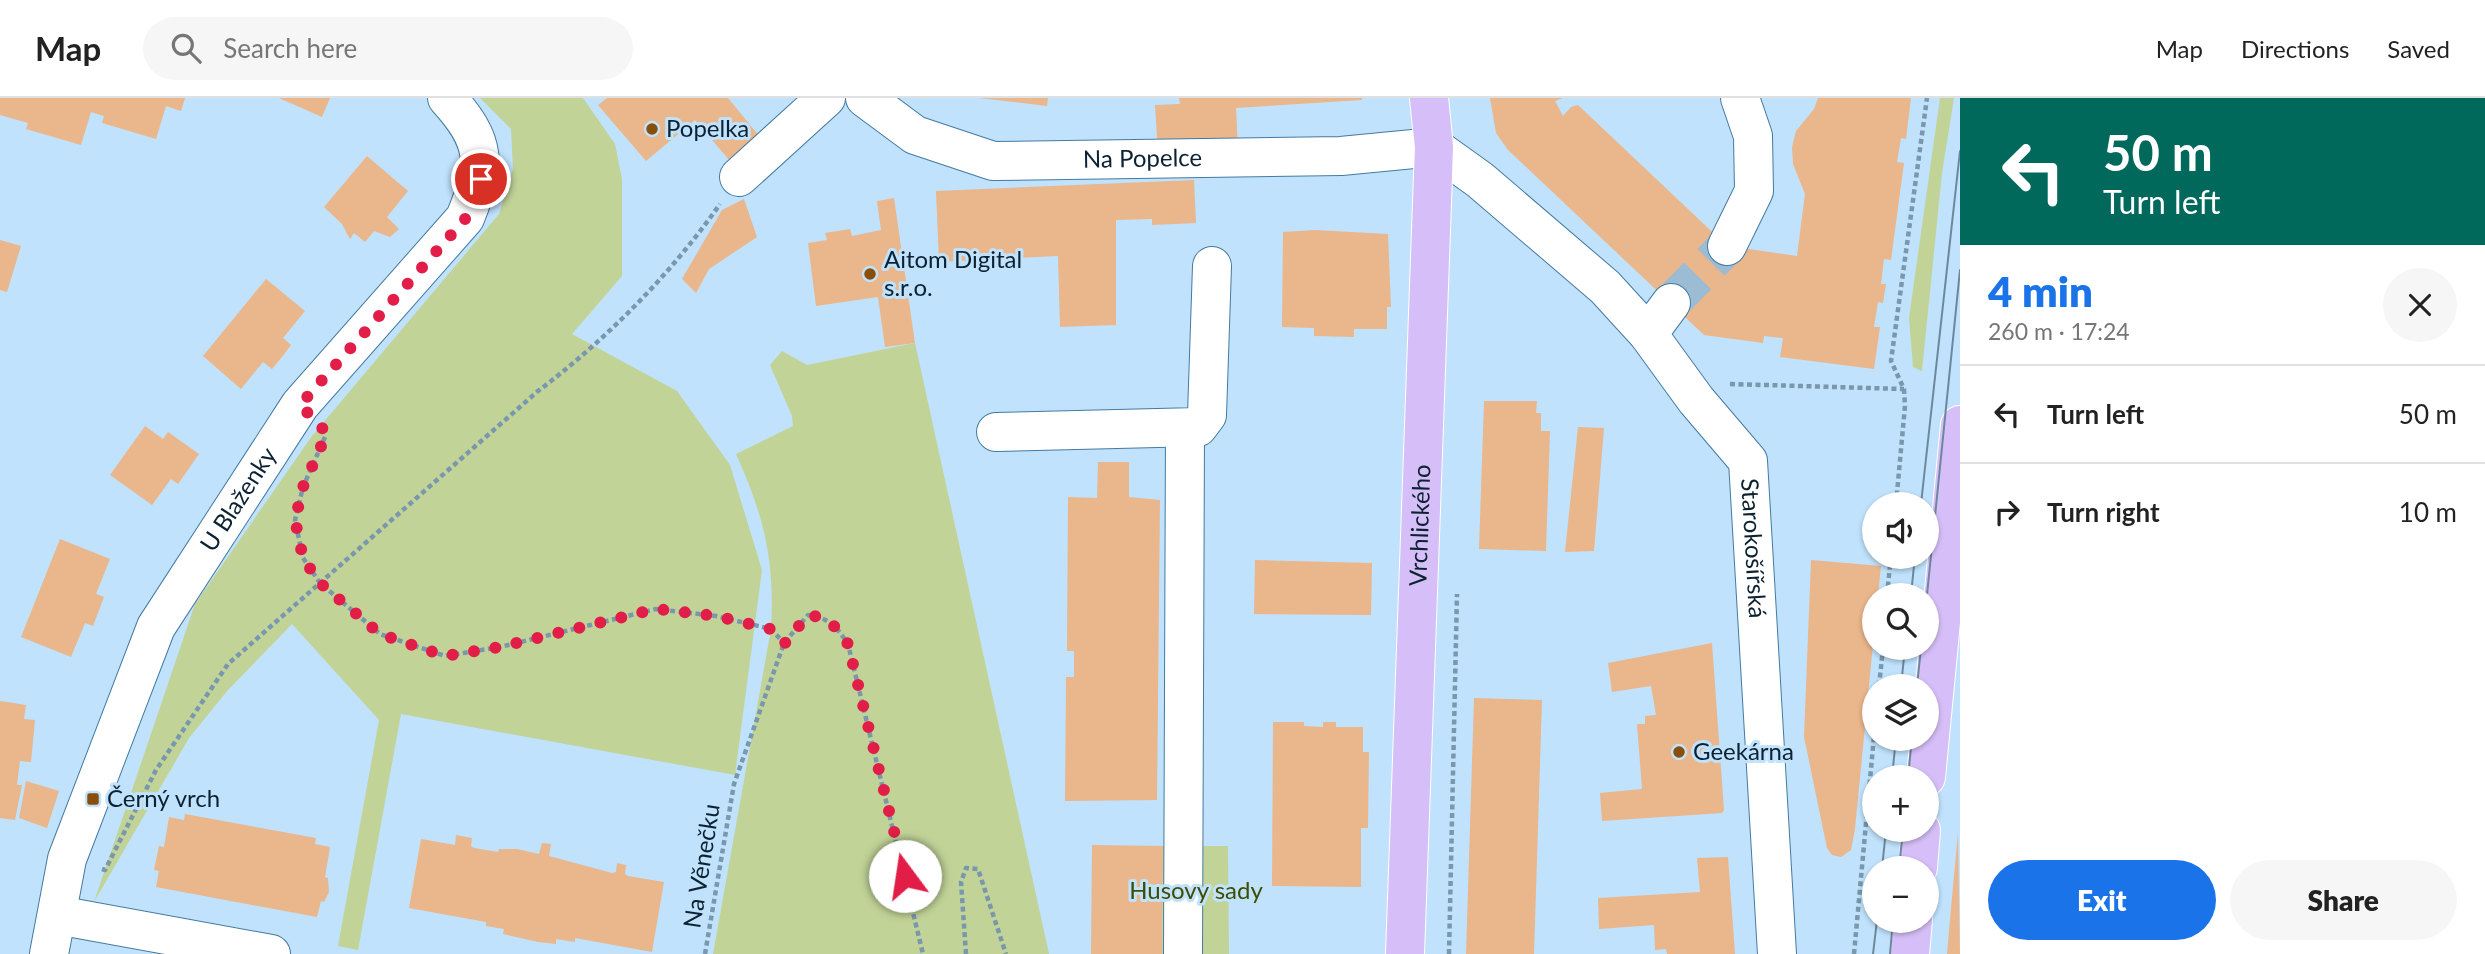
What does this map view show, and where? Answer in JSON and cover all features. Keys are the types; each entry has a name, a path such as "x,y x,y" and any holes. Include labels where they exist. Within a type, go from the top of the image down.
{"main road":[{"name":"Vrchlického","path":"1405,954 1434,147 1429,98"},
{"path":"1927,765 1956,490 1960,425"},
{"path":"1910,954 1912,933"}],"street":[{"name":"U Blaženky","path":"49,954 67,859 156,627 300,405 466,218 481,179 478,148 466,119 447,98"},
{"path":"739,177 826,98"},
{"name":"Na Popelce","path":"865,98 915,135 993,161 1341,156 1434,147"},
{"path":"1727,246 1754,191 1753,136 1740,98"},
{"name":"Starokošířská","path":"1434,147 1480,180 1605,287 1648,334 1696,400 1748,461 1777,954"},
{"path":"996,432 1198,427 1207,415 1212,266"},
{"path":"1648,334 1671,303"},
{"path":"1183,954 1185,429"},
{"path":"57,915 271,954"}],"path":[{"path":"1897,492 1904,389 1891,361 1927,98"},
{"path":"156,770 228,664 570,366 634,306 692,244 739,177"},
{"path":"1725,384 1904,389"},
{"path":"300,405 327,433 303,487 295,520 303,558 320,583 380,634 445,656 500,647 656,609 716,616 771,629 785,643"},
{"name":"Na Věnečku","path":"705,954 734,784 785,643 808,615 825,618 836,625 848,644 923,954"},
{"path":"1854,954 1873,751"},
{"path":"966,954 961,882 966,868 978,869 1006,954"}],"green space":[{"path":"480,98 583,98 615,144 622,179 622,276 572,334 677,391 730,465 762,570 735,775 401,714 358,950 338,946 379,720 292,624 228,690 189,738 94,902 195,604 312,436 499,214 513,169 511,129"},
{"path":"1940,98 1954,98 1942,173 1922,371 1913,367 1909,318"},
{"path":"915,343 1049,954 713,954 771,629 771,581 765,539 754,498 736,454 793,426 792,416 770,365 782,351 807,365"},
{"name":"Husovy sady","path":"1163,846 1228,846 1229,954 1162,954"}],"building":[{"path":"0,98 185,98 181,111 166,106 156,139 102,123 104,116 91,112 81,145 26,129 28,123 0,115"},
{"path":"279,98 330,98 322,117"},
{"name":"Popelka","path":"607,98 728,98 760,137 730,161 695,120 646,161 598,105"},
{"path":"979,98 1048,98 1047,106"},
{"path":"1179,98 1362,100 1236,108 1238,149 1158,153 1155,105 1180,104"},
{"path":"1490,98 1563,98 1555,101 1563,116 1571,107 1578,105 1727,246 1797,256 1805,194 1793,164 1792,147 1796,131 1814,109 1818,98 1911,98 1906,139 1901,138 1897,162 1904,163 1891,260 1884,259 1881,284 1886,284 1883,303 1878,302 1874,327 1880,327 1874,369 1780,357 1783,338 1764,336 1763,343 1704,335 1508,150 1496,133"},
{"path":"367,156 408,191 387,217 399,229 390,237 374,231 365,242 354,233 350,239 342,224 324,207"},
{"path":"1194,180 1196,223 1152,225 1152,219 1116,220 1116,325 1060,327 1058,256 939,262 936,191"},
{"path":"894,198 915,343 885,347 878,297 816,306 808,243 827,240 825,233 850,229 852,236 881,230 877,201"},
{"path":"744,199 757,237 709,269 696,293 682,279 722,210"},
{"path":"1315,230 1388,234 1391,307 1387,307 1387,329 1354,329 1354,337 1314,336 1314,328 1282,327 1283,232"},
{"path":"0,240 21,246 7,292 0,290"},
{"path":"266,279 305,311 283,338 291,345 282,357 272,369 263,362 241,389 203,356"},
{"path":"1484,401 1537,401 1536,413 1541,413 1541,431 1550,431 1546,551 1479,549"},
{"path":"145,426 163,439 168,432 199,454 178,484 171,479 152,505 110,475"},
{"path":"1578,427 1604,428 1594,551 1565,552"},
{"path":"1098,462 1129,462 1129,497 1160,500 1157,800 1065,801 1066,677 1074,677 1074,651 1067,651 1068,497 1097,498"},
{"path":"60,539 110,559 96,594 104,597 93,626 85,623 71,657 21,637"},
{"path":"1255,560 1372,563 1371,615 1254,614"},
{"path":"1811,560 1862,564 1862,569 1881,569 1879,583 1862,583 1862,660 1871,660 1870,674 1862,674 1863,751 1855,829 1851,850 1841,857 1832,855 1827,848 1804,737"},
{"path":"1712,643 1724,810 1722,813 1602,821 1600,793 1642,789 1637,724 1645,724 1645,716 1656,715 1651,686 1612,692 1608,663"},
{"path":"1474,698 1542,700 1534,954 1466,954"},
{"path":"0,701 26,705 24,719 35,720 31,762 20,761 17,785 22,785 15,820 0,818"},
{"path":"1273,722 1304,722 1304,726 1323,727 1323,722 1336,722 1336,727 1363,727 1363,752 1369,752 1368,828 1361,828 1361,887 1272,886"},
{"path":"26,781 59,791 47,828 19,818"},
{"path":"185,814 316,838 315,844 330,847 325,877 328,878 329,892 324,902 321,901 317,917 156,887 159,871 154,870 159,846 164,847 169,817 184,820"},
{"path":"1958,833 1960,954 1947,954 1951,908"},
{"path":"456,835 472,838 471,846 474,848 498,852 499,849 517,849 539,854 542,843 551,844 549,856 612,873 616,872 617,863 626,865 625,874 628,876 664,882 652,952 575,938 575,942 556,939 556,944 538,942 503,934 504,929 486,926 486,922 409,908 421,839 455,845"},
{"path":"1092,845 1163,846 1162,954 1091,954"},
{"path":"1728,857 1735,954 1667,954 1666,949 1655,950 1654,925 1599,929 1598,898 1700,892 1697,858"}],"tunnel":[{"path":"1671,303 1727,246"}],"tram line":[{"path":"1922,492 1960,151"},
{"path":"1928,583 1960,270"},
{"path":"1912,583 1914,569"},
{"path":"1902,674 1904,660"},
{"path":"1918,674 1920,660"},
{"path":"1893,765 1895,751"},
{"path":"1909,765 1911,751"},
{"path":"1883,856 1885,842"},
{"path":"1900,856 1902,842"},
{"path":"1873,954 1875,933"},
{"path":"1890,954 1892,933"}],"place":[{"name":"Popelka","path":"652,129"},
{"name":"Aitom Digital s.r.o.","path":"870,274"},
{"name":"Geekárna","path":"1679,752"},
{"name":"Černý vrch","path":"93,799"}],"route":[{"path":"481,179 466,218 300,405 327,433 303,487 295,520 303,558 320,583 380,634 445,656 500,647 656,609 716,616 771,629 785,643 796,626 808,615 825,618 836,625 848,644 905,876"}]}
